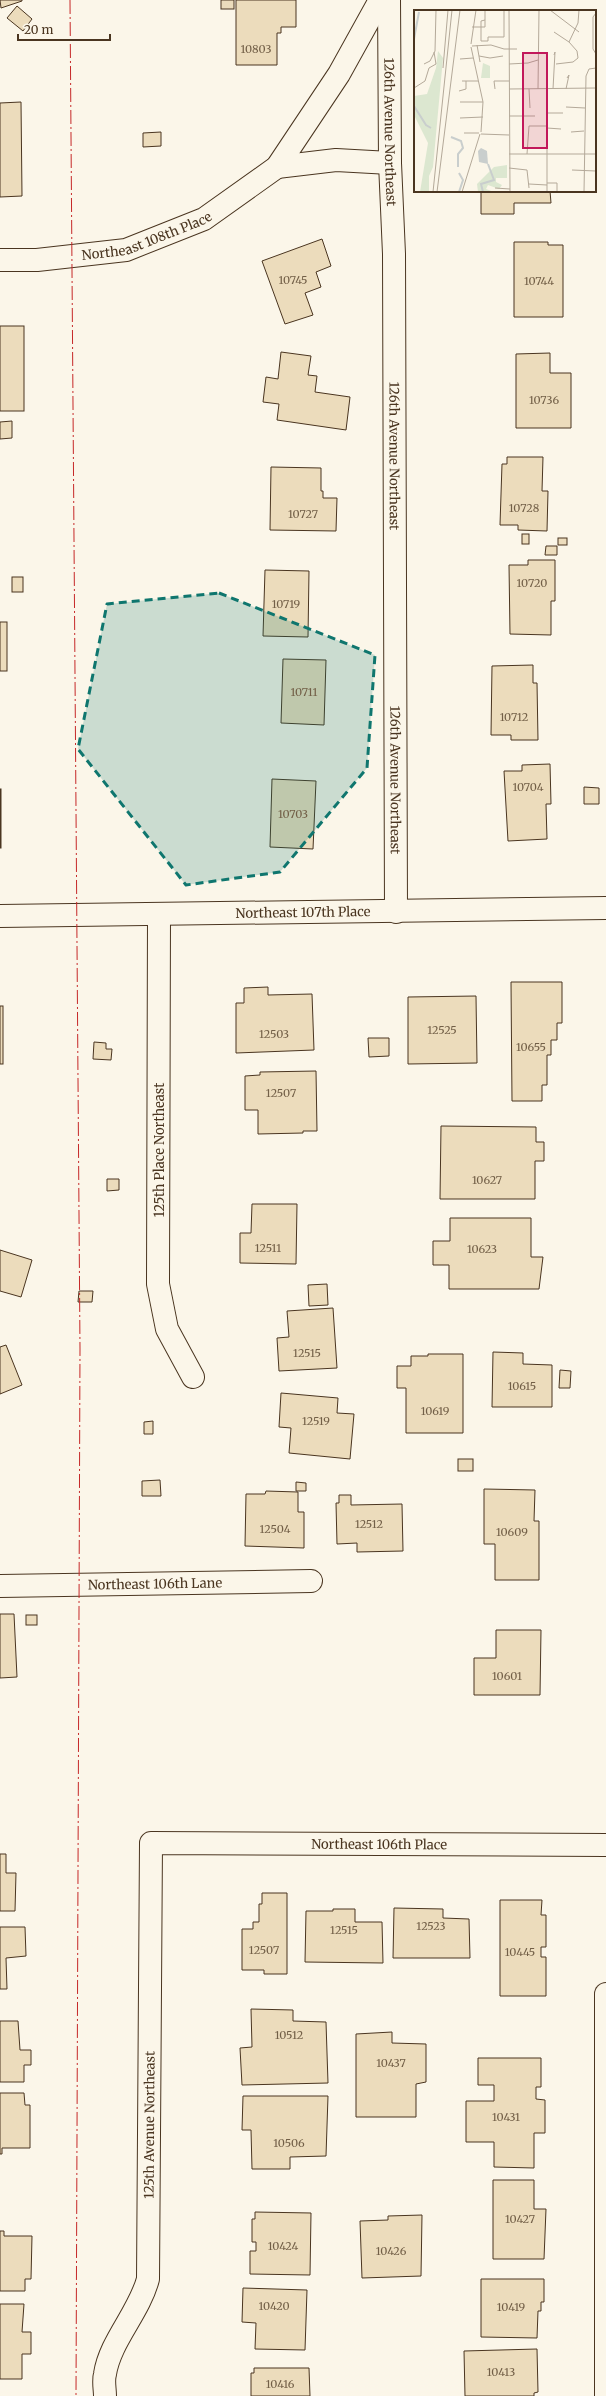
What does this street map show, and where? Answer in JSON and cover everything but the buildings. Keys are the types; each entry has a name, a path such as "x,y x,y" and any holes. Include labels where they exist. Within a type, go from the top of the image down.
{"street":[{"name":"Northeast 108th Place","path":"0,260 37,260 126,250 204,218 276,167 339,74 380,0"},
{"name":"126th Avenue Northeast","path":"389,0 390,163 394,254 396,912"},
{"name":"Northeast 108th Place","path":"276,167 336,160 390,163"},
{"name":"Northeast 107th Place","path":"0,916 159,916 606,908"},
{"name":"125th Place Northeast","path":"159,916 158,1284 167,1329 193,1377"},
{"name":"Northeast 106th Lane","path":"0,1586 310,1581"},
{"name":"Northeast 106th Place","path":"151,1843 606,1845"},
{"name":"125th Avenue Northeast","path":"105,2396 104,2374 116,2343 143,2297 148,2278 151,1843"},
{"path":"606,1994 606,2396"}],"highlighted area":[{"path":"219,593 375,655 367,768 280,872 186,885 78,749 107,604"}],"power":[{"path":"70,0 80,1349 76,2396"}]}
